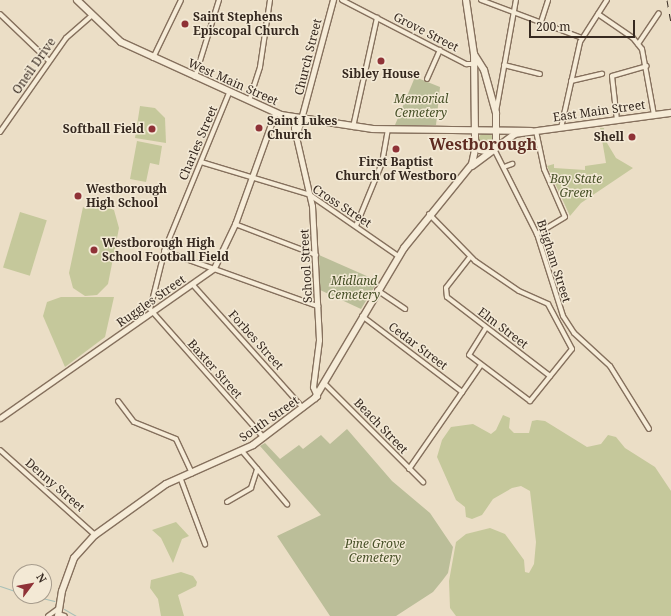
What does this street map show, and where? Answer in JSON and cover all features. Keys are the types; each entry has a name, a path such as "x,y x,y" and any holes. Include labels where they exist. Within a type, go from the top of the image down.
{"main road":[{"name":"West Main Street","path":"77,0 91,16 115,38 153,58 275,113 353,127 388,130 487,131"},
{"path":"466,0 474,54 473,132 476,143 483,152 493,149 497,139 496,113 481,63 474,54"},
{"name":"East Main Street","path":"506,138 533,131 671,112"},
{"path":"496,121 509,130"},
{"path":"476,143 487,131 497,139"},
{"name":"East Main Street","path":"487,131 533,131"},
{"name":"South Street","path":"58,613 74,558 95,535 180,477 242,451 264,438 304,409 317,396 398,256 429,214 468,170 506,138"},
{"name":"South Street","path":"468,170 474,160 476,143"}],"street":[{"path":"153,58 181,0"},
{"path":"195,77 219,0"},
{"path":"248,102 260,68 270,0"},
{"name":"Church Street","path":"299,118 332,0"},
{"name":"Grove Street","path":"342,0 440,50 474,65"},
{"path":"481,0 582,38"},
{"path":"496,113 516,0"},
{"path":"541,22 548,0"},
{"path":"561,128 582,38 607,0"},
{"path":"638,44 659,13"},
{"path":"598,14 638,44 647,66 654,115"},
{"path":"0,21 2,16 49,61"},
{"name":"Oneil Drive","path":"0,132 49,61 69,35 91,16"},
{"path":"353,127 377,18"},
{"path":"427,79 440,50"},
{"path":"474,65 481,63"},
{"path":"504,65 540,74"},
{"path":"617,120 612,76 647,66"},
{"path":"571,81 602,74"},
{"name":"Charles Street","path":"152,313 164,251 230,93"},
{"name":"Ruggles Street","path":"0,418 193,285 214,268 235,224 275,113"},
{"name":"School Street","path":"299,118 296,135 310,195 316,255 319,348 313,387 317,396"},
{"path":"356,226 382,163 388,130"},
{"path":"533,131 544,170 565,216 537,234"},
{"name":"Brigham Street","path":"493,149 504,167 537,234 563,316 574,333 610,366 649,429"},
{"name":"Cross Street","path":"201,162 310,195 398,256"},
{"path":"504,167 512,164"},
{"path":"429,214 470,257 519,291 548,304 572,349 530,401 481,365 469,353 486,328"},
{"path":"235,224 316,255"},
{"path":"164,251 318,306"},
{"name":"Elm Street","path":"470,257 447,286 445,294 486,328 550,376"},
{"name":"Forbes Street","path":"193,285 304,409"},
{"path":"377,290 405,309"},
{"name":"Baxter Street","path":"152,313 264,438"},
{"name":"Cedar Street","path":"362,316 462,392"},
{"path":"409,469 481,365"},
{"name":"Beach Street","path":"325,384 423,482"},
{"path":"118,401 134,422 176,439 192,473"},
{"name":"Denny Street","path":"0,450 95,535"},
{"path":"242,451 287,504"},
{"path":"227,502 251,488 257,469"},
{"path":"180,477 205,544"},
{"path":"48,616 58,613 65,616"}],"green space":[{"name":"Memorial Cemetery","path":"415,77 440,87 436,125 395,125"},
{"name":"Softball Field","path":"140,106 155,108 165,118 166,143 135,138"},
{"name":"Bay State Green","path":"600,128 604,128 607,143 616,158 633,168 581,203 570,216 547,166 554,164 554,168 585,170 585,166 606,163"},
{"path":"486,133 492,135 494,141 492,147 486,149 480,147 478,141 480,135"},
{"path":"137,141 162,146 159,165 150,163 146,182 130,179"},
{"name":"Westborough High School Football Field","path":"99,204 114,210 119,228 108,284 97,295 85,296 73,288 69,273 83,207 86,209"},
{"path":"20,212 47,220 30,276 3,267"},
{"name":"Midland Cemetery","path":"319,255 378,281 361,309 320,290"},
{"path":"61,297 114,297 105,337 65,367 43,316 47,302"},
{"path":"503,415 510,418 509,428 514,433 529,433 532,421 537,420 545,421 587,447 601,444 608,435 616,437 625,448 655,467 671,491 671,616 456,616 450,608 449,581 456,542 466,534 490,528 505,534 524,560 525,572 529,573 534,564 536,542 530,491 521,486 512,488 493,499 482,515 472,519 466,517 465,507 456,500 437,457 442,440 451,427 473,424 491,434 496,430"},
{"name":"Pine Grove Cemetery","path":"347,429 392,481 430,513 453,547 448,573 433,592 396,616 330,616 277,536 321,515 260,446 265,443 280,459 299,445 303,449 321,435 330,444"},
{"path":"176,522 189,536 182,539 173,563 161,538 152,530"},
{"path":"181,572 193,576 197,582 196,586 178,595 184,616 161,616 158,599 150,588 151,580"}],"waterway":[{"path":"0,586 12,590"},
{"path":"64,609 76,616"}],"railway":[{"path":"667,0 671,23"}],"place":[{"name":"Saint Stephens Episcopal Church","path":"185,24"},
{"name":"Sibley House","path":"381,61"},
{"name":"Saint Lukes Church","path":"259,128"},
{"name":"Softball Field","path":"152,129"},
{"name":"Shell","path":"632,137"},
{"name":"First Baptist Church of Westboro","path":"396,149"},
{"name":"Westborough High School","path":"78,196"},
{"name":"Westborough High School Football Field","path":"94,250"}],"district":[{"name":"Westborough","path":"483,144"}]}
